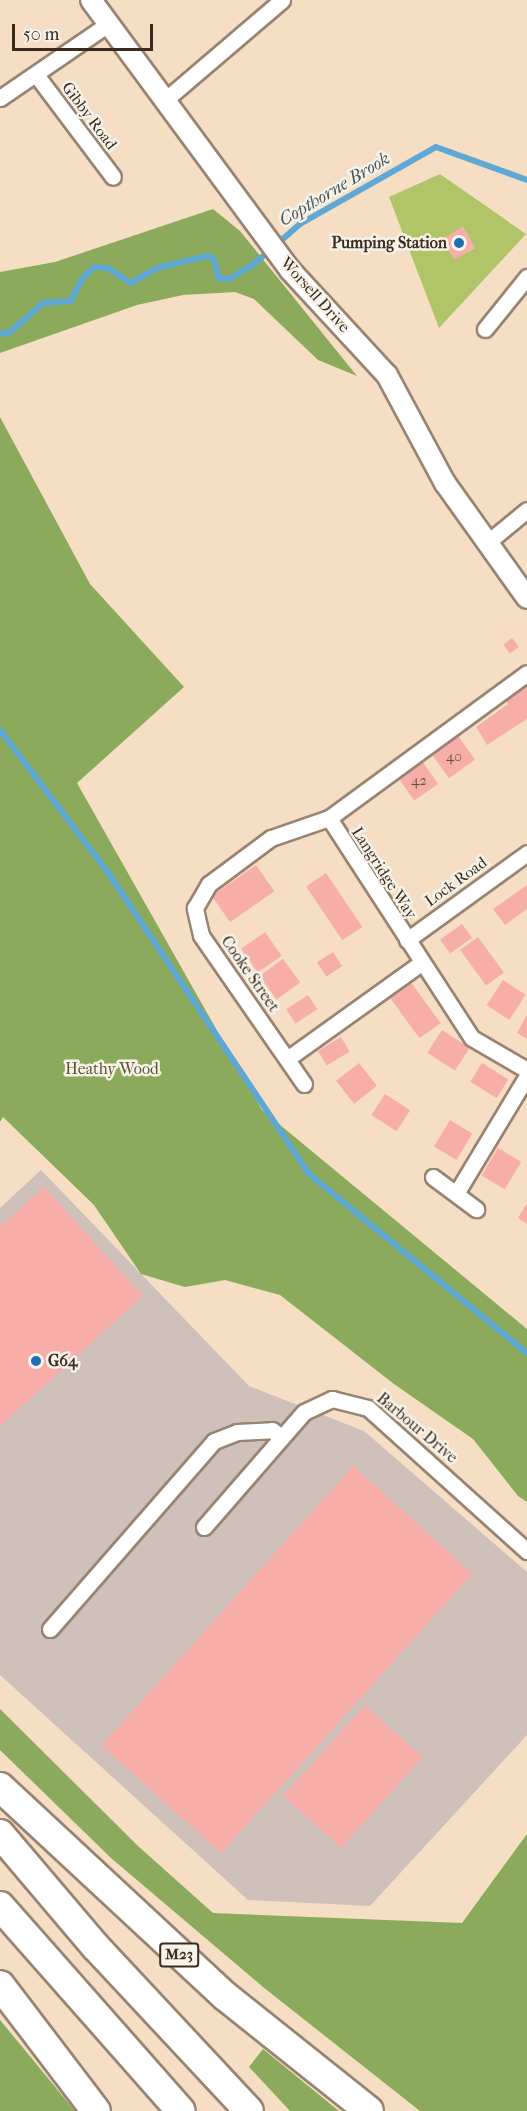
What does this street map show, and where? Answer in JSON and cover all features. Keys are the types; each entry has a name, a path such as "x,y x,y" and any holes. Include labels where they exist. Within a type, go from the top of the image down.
{"highway":[{"name":"M23","path":"0,1787 217,1988 369,2111"},
{"path":"0,1834 96,1947 249,2111"},
{"path":"0,1906 181,2111"},
{"path":"0,1985 96,2111"}],"street":[{"name":"Worsell Drive","path":"91,0 290,270 387,375 445,483 527,598"},
{"path":"165,100 282,0"},
{"name":"Gibby Road","path":"0,98 37,76 108,24"},
{"name":"Gibby Road","path":"37,76 113,177"},
{"path":"485,328 527,277"},
{"path":"488,542 527,510"},
{"name":"Langridge Way","path":"527,673 329,818 421,963 472,1038 527,1070"},
{"name":"Cooke Street","path":"304,1084 201,935 195,908 209,884 271,838 329,818"},
{"name":"Lock Road","path":"407,940 527,853"},
{"path":"287,1059 421,963"},
{"path":"457,1192 527,1076"},
{"path":"433,1177 457,1192 476,1209"},
{"name":"Barbour Drive","path":"204,1527 304,1412 332,1399 357,1402 431,1461 527,1551"},
{"path":"50,1629 213,1441 237,1432 272,1430 281,1437"}],"shaded area":[{"path":"41,1170 249,1386 364,1431 527,1572 527,1735 370,1906 248,1900 0,1675 0,1208"}],"green space":[{"path":"440,174 526,234 439,328 389,197","holes":["463,227 475,248 454,259 443,239"]},
{"path":"213,209 240,231 357,376 318,360 254,299 235,292 183,295 137,305 0,353 0,272 55,262"},
{"name":"Heathy Wood","path":"0,417 90,584 184,687 77,783 262,1110 527,1329 527,1502 518,1496 473,1439 394,1384 280,1295 225,1280 185,1287 141,1274 94,1205 3,1117 0,1122"},
{"path":"0,1709 138,1846 213,1913 462,1923 527,1834 527,2111 420,2111 263,1987 111,1858 0,1750"},
{"path":"0,2020 5,2026 75,2111 0,2111"},
{"path":"263,2049 339,2111 290,2111 249,2067"}],"building":[{"name":"Pumping Station","path":"463,227 475,248 454,260 442,239"},
{"path":"512,638 519,647 510,653 503,645"},
{"path":"527,683 527,719 487,745 476,727 508,704 505,699"},
{"path":"458,736 475,759 449,778 432,755"},
{"path":"422,761 438,784 414,801 398,778"},
{"path":"256,865 274,891 230,922 212,896"},
{"path":"326,873 362,927 342,940 306,886"},
{"path":"527,885 527,909 505,925 493,909"},
{"path":"462,924 472,938 450,954 440,940"},
{"path":"265,932 282,956 258,972 241,949"},
{"path":"478,937 504,973 486,986 460,950"},
{"path":"333,952 342,966 326,977 317,962"},
{"path":"283,959 300,982 277,1000 260,976"},
{"path":"503,980 526,995 509,1020 487,1005"},
{"path":"410,981 441,1023 420,1038 389,996"},
{"path":"308,995 317,1009 295,1023 286,1009"},
{"path":"527,1015 527,1039 517,1033"},
{"path":"442,1030 470,1048 455,1071 427,1053"},
{"path":"341,1037 350,1052 327,1065 318,1051"},
{"path":"359,1063 377,1086 354,1104 336,1081"},
{"path":"482,1063 508,1079 497,1098 470,1082"},
{"path":"385,1094 410,1110 397,1131 371,1115"},
{"path":"450,1120 472,1133 456,1160 434,1147"},
{"path":"498,1148 521,1162 505,1189 482,1175"},
{"name":"G64","path":"44,1187 143,1296 0,1426 0,1227"},
{"path":"527,1203 527,1224 518,1218"},
{"path":"353,1466 473,1574 221,1853 101,1745"},
{"path":"365,1705 423,1757 341,1848 283,1796"}],"waterway":[{"name":"Copthorne Brook","path":"0,334 10,332 43,303 71,301 82,279 94,267 108,268 131,283 157,268 207,256 213,258 219,278 229,279 254,264 300,224 436,147 527,180"},
{"path":"0,730 107,871 309,1174 527,1353"}],"place":[{"name":"Pumping Station","path":"459,243"},
{"name":"G64","path":"36,1361"}]}
